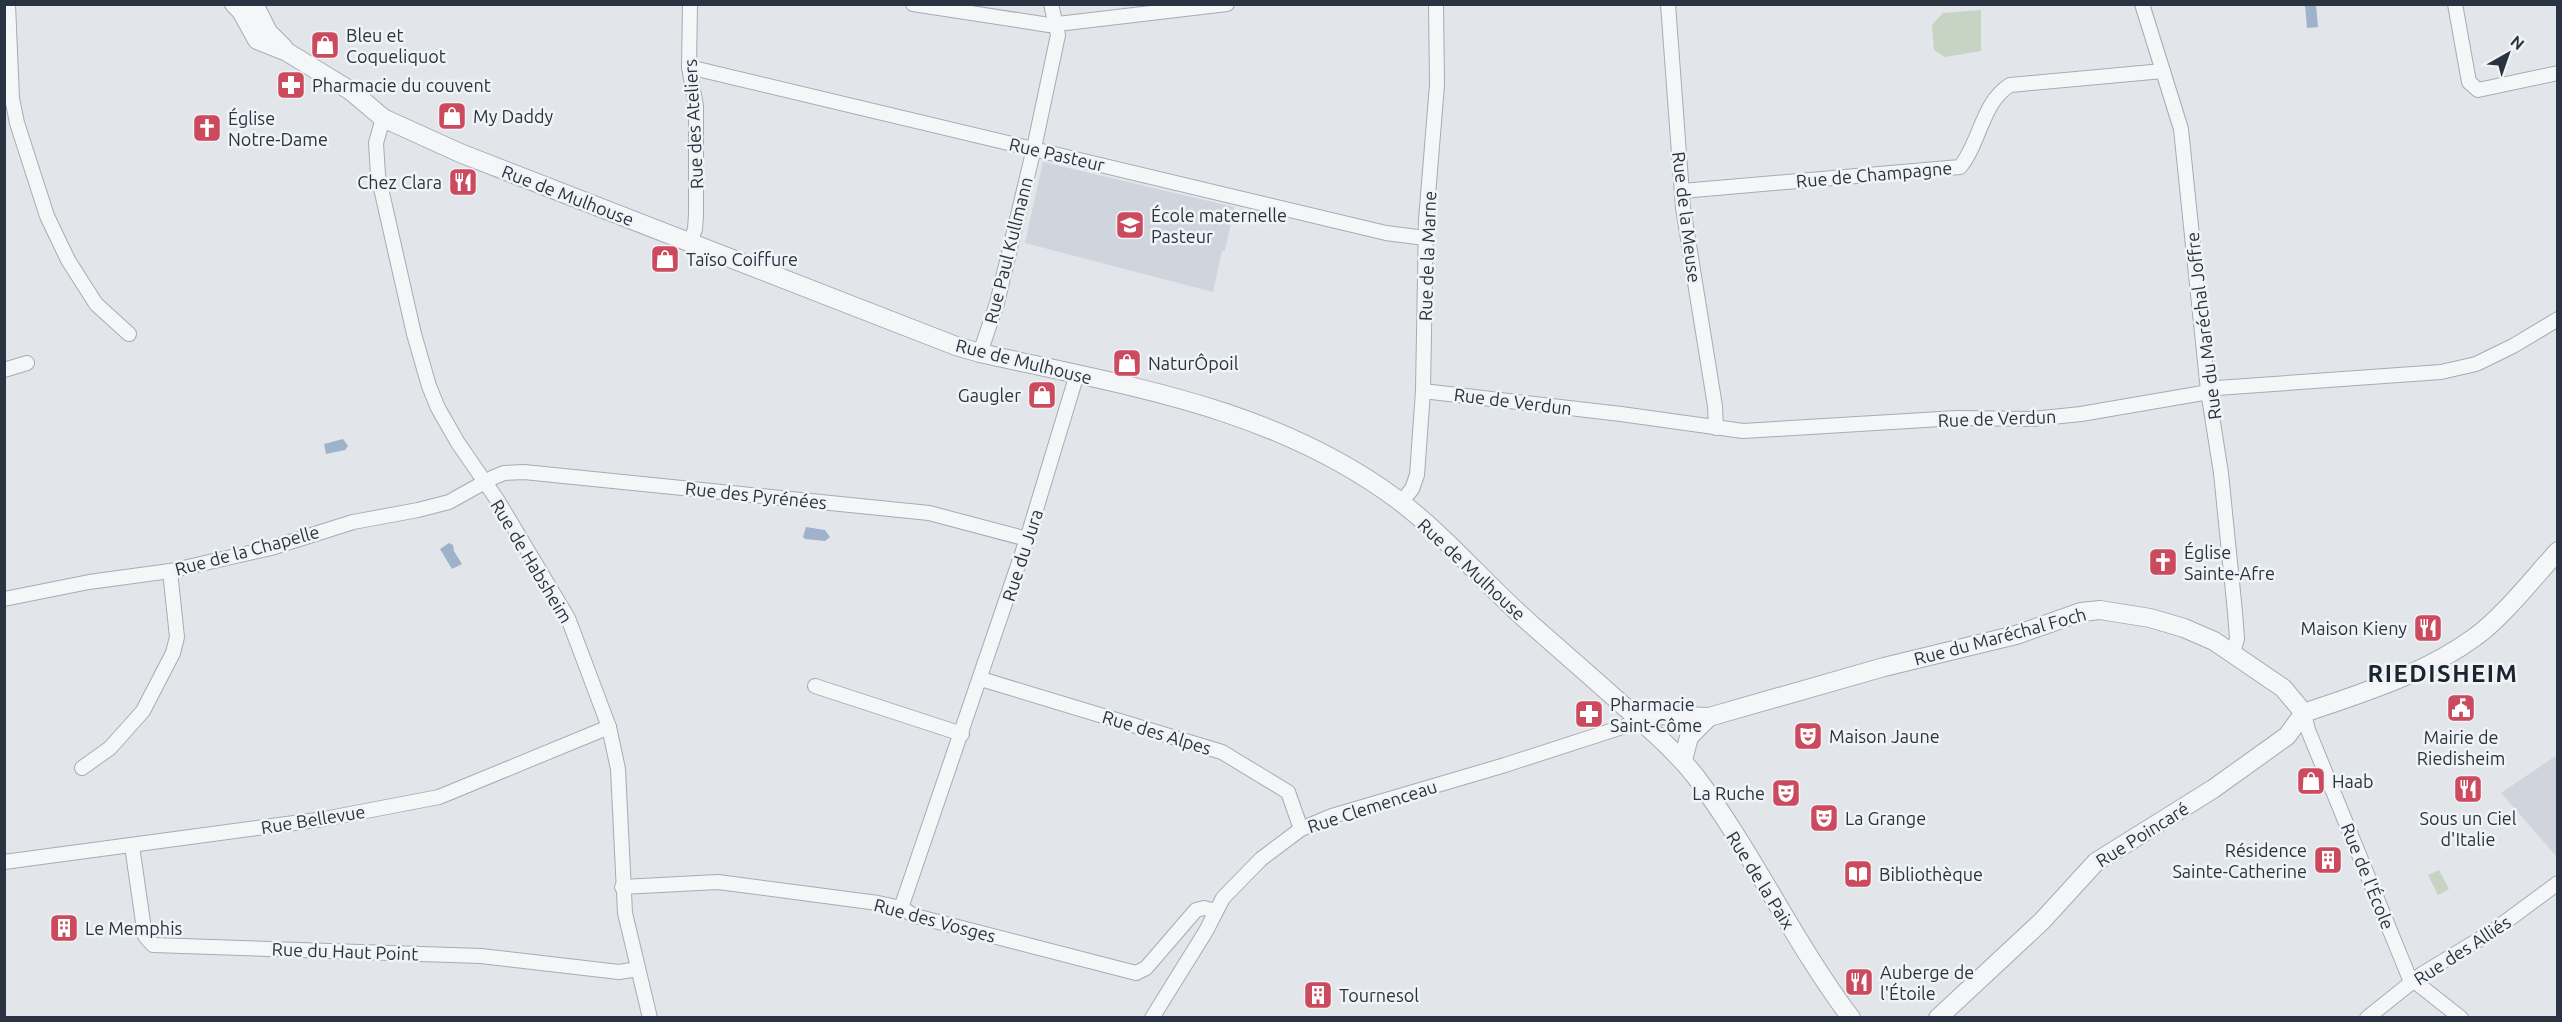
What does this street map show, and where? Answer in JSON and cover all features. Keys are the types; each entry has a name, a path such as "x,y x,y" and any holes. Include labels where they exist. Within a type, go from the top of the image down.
{"street":[{"path":"8,4 12,98 17,123 47,216 68,260 96,304 129,334"},
{"name":"Rue de Mulhouse","path":"234,4 241,11 257,40 287,52 351,90 382,118 460,153 980,353 1191,400 1252,422 1311,448 1375,484 1401,502 1518,613 1641,721"},
{"name":"Rue de Mulhouse","path":"254,4 268,32 287,52"},
{"name":"Rue des Ateliers","path":"690,4 689,67 696,106 696,215 695,229 690,243"},
{"path":"913,4 1033,24 1056,24 1227,4"},
{"name":"Rue Paul Kullmann","path":"980,353 997,303 1058,36 1051,4"},
{"name":"Rue de la Marne","path":"1401,502 1412,489 1417,475 1423,391 1425,238 1437,85 1436,4"},
{"name":"Rue de la Meuse","path":"1668,4 1682,191 1715,406 1716,428"},
{"name":"Rue du Maréchal Joffre","path":"2142,4 2181,129 2208,391 2219,455 2235,612 2237,639 2233,652"},
{"path":"2455,4 2469,82 2478,90 2558,73"},
{"name":"Rue Pasteur","path":"689,67 1386,232 1425,238"},
{"name":"Rue de Champagne","path":"1682,191 1960,167 1969,157 1993,100 2000,91 2010,85 2163,71"},
{"name":"Rue de Habsheim","path":"382,118 375,155 414,334 429,386 438,408 567,618 609,728 619,778 622,887 625,913 650,1017"},
{"name":"Rue de Verdun","path":"1423,391 1743,431 1957,418 2032,418 2081,414 2218,388 2441,372 2476,364 2513,346 2558,319"},
{"path":"4,370 27,363"},
{"name":"Rue du Jura","path":"901,908 981,679 1027,539 1077,374"},
{"name":"Rue des Pyrénées","path":"484,482 504,473 524,472 929,513 1027,539"},
{"name":"Rue de la Chapelle","path":"4,599 89,582 170,571 271,548 353,522 449,502 484,482"},
{"path":"2304,713 2404,677 2455,651 2487,627 2558,551"},
{"path":"82,768 110,748 143,711 173,653 177,637 170,571"},
{"name":"Rue du Maréchal Foch","path":"1641,721 1656,716 1709,717 1904,662 2027,632 2081,612 2114,611 2150,618 2201,634 2233,652 2283,688 2304,713"},
{"name":"Rue des Alpes","path":"981,679 1222,752 1288,792 1301,829"},
{"path":"815,686 962,734"},
{"name":"Rue de l'École","path":"2304,713 2308,730 2406,971 2412,982 2461,1017"},
{"name":"Rue Poincaré","path":"1938,1017 2042,921 2096,862 2213,789 2288,736 2304,713"},
{"path":"1683,760 1689,737 1709,717"},
{"name":"Rue de la Paix","path":"1641,721 1683,760 1714,804 1811,960 1851,1017"},
{"name":"Rue Clemenceau","path":"1152,1017 1233,887 1261,859 1301,829 1332,816 1505,765 1641,721"},
{"name":"Rue Bellevue","path":"4,862 324,819 439,797 609,728"},
{"name":"Rue du Haut Point","path":"132,846 145,936 153,945 481,957 619,972 638,969"},
{"name":"Rue des Vosges","path":"622,887 718,882 901,908 915,916 1136,973 1146,968 1196,910 1204,908 1216,911"},
{"name":"Rue des Alliés","path":"2367,1017 2412,982 2493,932 2558,883"}],"shaded area":[{"name":"École maternelle Pasteur","path":"1043,162 1234,207 1225,251 1222,251 1213,292 1025,243"},
{"path":"2557,755 2557,857 2501,793"}],"green space":[{"path":"1981,10 1981,51 1945,57 1934,50 1932,25 1943,13"},
{"path":"2439,870 2449,889 2438,895 2428,875"}],"water":[{"path":"2305,5 2316,5 2318,27 2307,28"},
{"path":"343,439 348,446 345,450 326,454 324,444"},
{"path":"806,527 825,530 830,537 825,541 805,539 803,537"},
{"path":"449,543 453,545 462,564 452,569 440,549"}],"place":[{"name":"Bleu et Coqueliquot","path":"325,45"},
{"name":"Pharmacie du couvent","path":"291,85"},
{"name":"My Daddy","path":"452,116"},
{"name":"Église Notre-Dame","path":"207,128"},
{"name":"Chez Clara","path":"463,182"},
{"name":"École maternelle Pasteur","path":"1130,225"},
{"name":"Taïso Coiffure","path":"665,259"},
{"name":"NaturÔpoil","path":"1127,363"},
{"name":"Gaugler","path":"1042,395"},
{"name":"Église Sainte-Afre","path":"2163,562"},
{"name":"Maison Kieny","path":"2428,628"},
{"name":"Mairie de Riedisheim","path":"2461,708"},
{"name":"Pharmacie Saint-Côme","path":"1589,714"},
{"name":"Maison Jaune","path":"1808,736"},
{"name":"Haab","path":"2311,781"},
{"name":"Sous un Ciel d'Italie","path":"2468,789"},
{"name":"La Ruche","path":"1786,793"},
{"name":"La Grange","path":"1824,818"},
{"name":"Résidence Sainte-Catherine","path":"2328,860"},
{"name":"Bibliothèque","path":"1858,874"},
{"name":"Le Memphis","path":"64,928"},
{"name":"Auberge de l'Étoile","path":"1859,982"},
{"name":"Tournesol","path":"1318,995"}],"district":[{"name":"RIEDISHEIM","path":"2443,673"}]}
